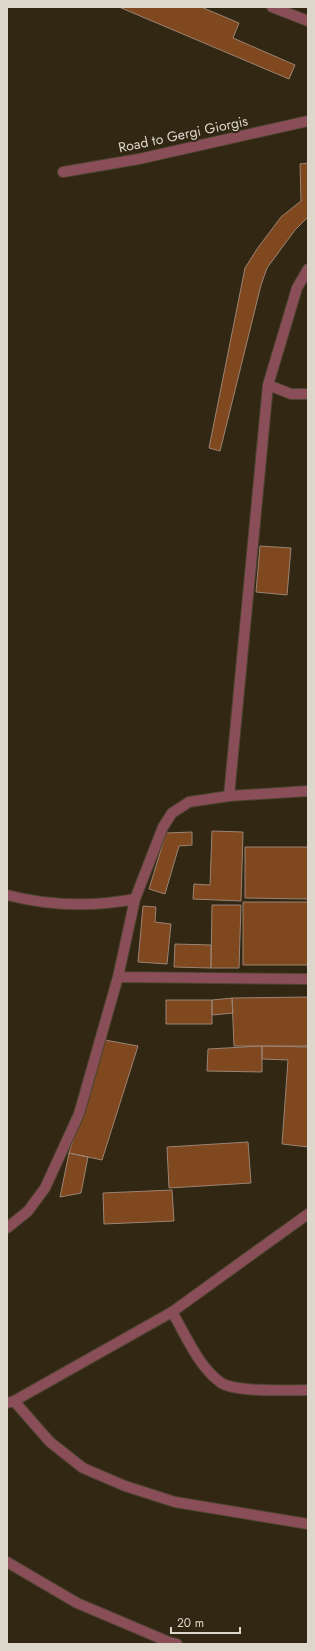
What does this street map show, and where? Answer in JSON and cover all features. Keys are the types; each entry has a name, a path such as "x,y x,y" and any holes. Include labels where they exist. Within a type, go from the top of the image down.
{"street":[{"path":"272,7 308,22"},
{"name":"Road to Gergi Giorgis","path":"63,172 139,159 308,121"},
{"path":"229,796 268,385 297,288 308,270"},
{"path":"268,385 291,394 308,394"},
{"path":"7,1228 28,1211 45,1188 79,1114 118,977 135,899 163,827 172,813 189,802 229,796 308,791"},
{"path":"7,895 25,900 87,906 135,899"},
{"path":"118,977 308,979"},
{"path":"308,1214 172,1312 10,1402 50,1442 84,1468 125,1486 175,1502 308,1524"},
{"path":"172,1312 202,1363 221,1383 242,1389 308,1390"},
{"path":"7,1562 77,1603 172,1643"}],"building":[{"path":"119,7 201,7 239,23 233,38 295,65 289,79"},
{"path":"308,163 308,217 295,230 267,268 261,285 220,451 209,448 245,268 281,217 301,201 300,164"},
{"path":"260,546 291,548 287,595 256,592"},
{"path":"212,831 243,832 241,901 193,899 194,884 210,885"},
{"path":"192,832 192,845 179,846 165,894 149,889 166,833"},
{"path":"245,847 308,847 308,899 245,898"},
{"path":"243,902 308,902 308,965 243,965"},
{"path":"212,905 241,905 239,968 211,968"},
{"path":"143,906 156,907 155,922 171,924 167,964 138,962"},
{"path":"175,944 211,945 211,968 174,967"},
{"path":"308,997 308,1046 234,1046 232,998"},
{"path":"232,998 233,1013 212,1015 212,1000"},
{"path":"166,1000 212,1000 212,1024 166,1024"},
{"path":"105,1040 138,1046 102,1160 69,1153"},
{"path":"262,1046 262,1072 207,1071 208,1049"},
{"path":"262,1046 308,1047 308,1147 282,1144 288,1060 262,1059"},
{"path":"248,1142 251,1183 169,1188 167,1147"},
{"path":"69,1153 88,1157 81,1193 60,1197"},
{"path":"172,1190 174,1221 104,1224 103,1193"}]}
